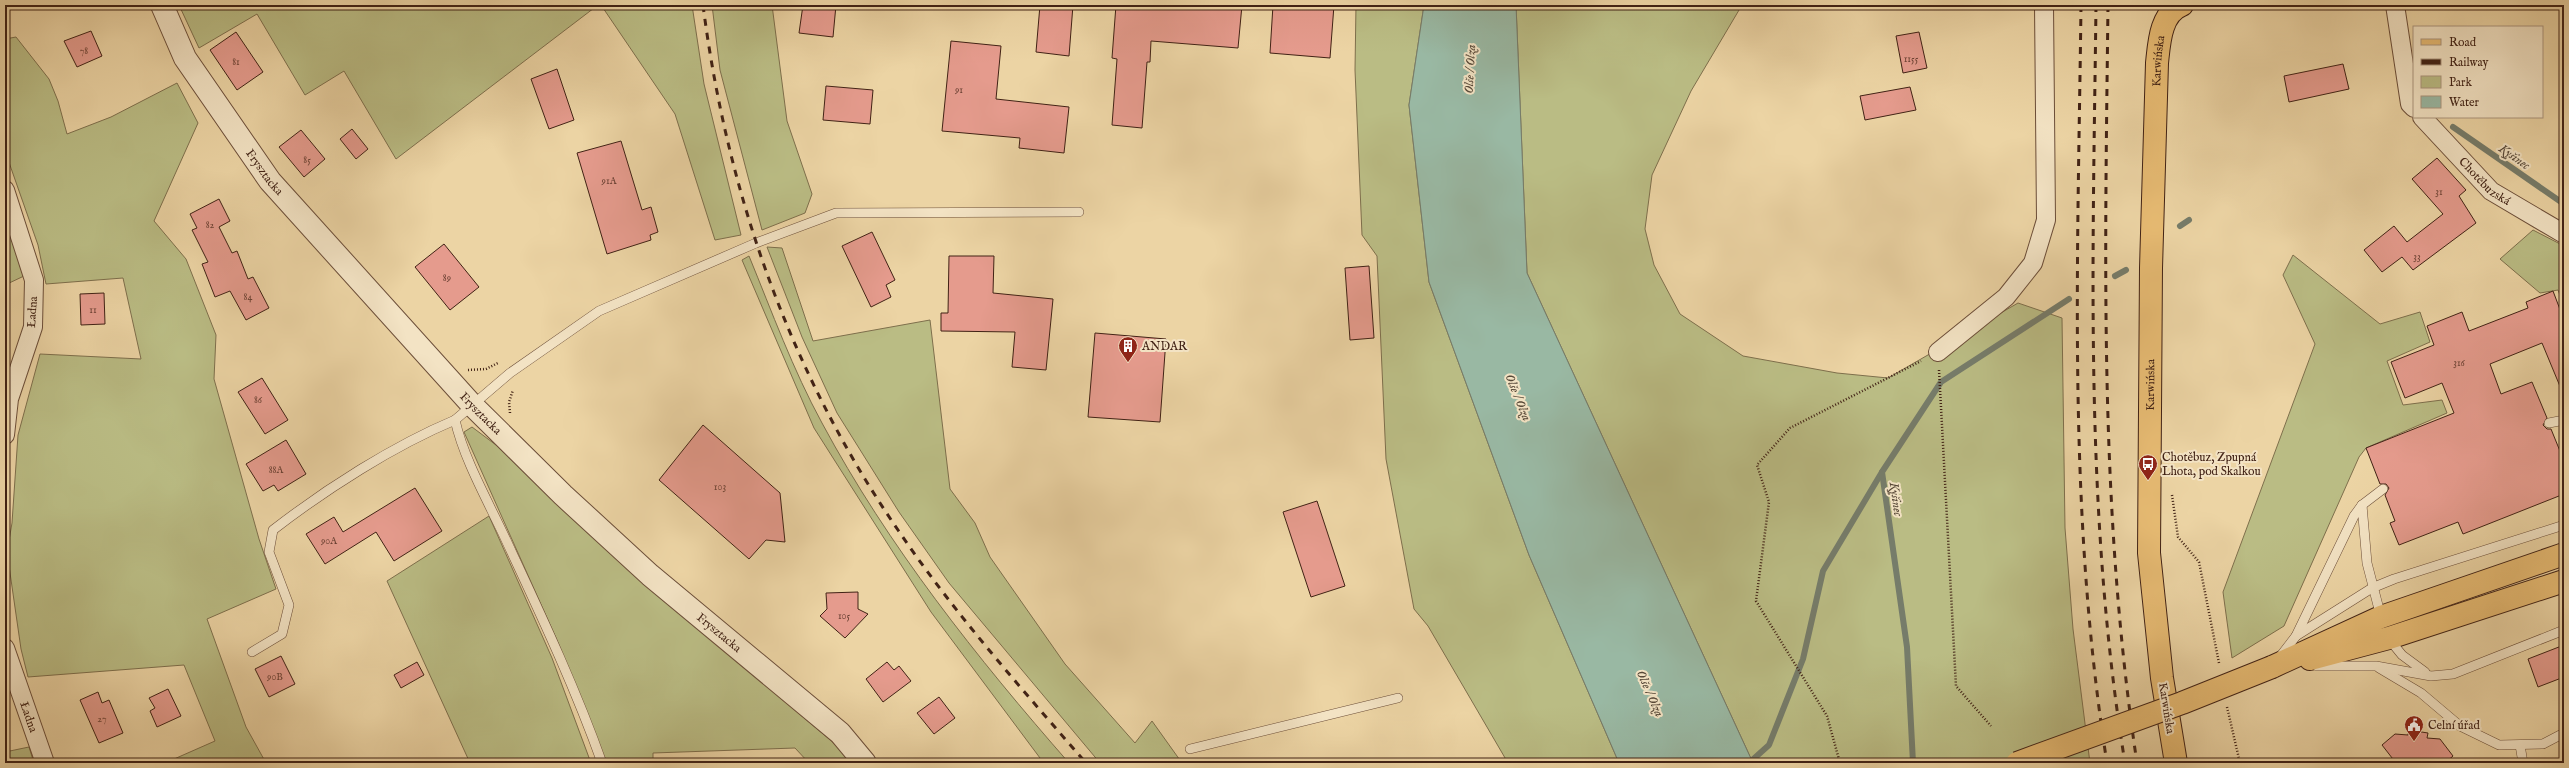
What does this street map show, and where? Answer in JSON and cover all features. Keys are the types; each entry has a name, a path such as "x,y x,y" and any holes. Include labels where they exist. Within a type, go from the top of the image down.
{"main road":[{"name":"Karwińska","path":"2176,763 2162,678 2149,553 2148,481 2157,63 2162,28 2178,7"},
{"path":"2017,763 2182,703 2272,667 2336,654 2385,628 2564,554"},
{"path":"2385,628 2564,581"}],"street":[{"name":"Frysztacka","path":"162,5 185,58 270,181 473,406 563,495 650,575 840,733 865,763"},
{"path":"1938,352 2006,297 2033,263 2046,220 2044,5"},
{"path":"2395,5 2410,104 2413,107"},
{"name":"Chotěbuzská","path":"2423,118 2491,191 2508,203 2537,217 2564,234"},
{"name":"Ładna","path":"5,190 34,280 33,326 6,412 5,435"},
{"name":"Ładna","path":"5,648 45,763"}],"lane":[{"path":"252,652 282,634 289,605 269,552 273,530 316,499 376,462 455,420 510,373 599,311 756,243 836,213 1079,212"},
{"path":"455,420 458,434 485,495 553,640 602,763"},
{"path":"2549,423 2564,420"},
{"path":"2272,667 2296,636 2354,516 2362,505 2383,489"},
{"path":"2362,505 2364,543 2372,588 2385,628 2402,655 2431,676"},
{"path":"2296,636 2372,588 2440,563 2564,525"},
{"path":"2272,667 2376,666 2431,676 2444,676 2463,671 2564,630"},
{"path":"2376,666 2421,693 2460,726 2499,745 2543,744 2564,733"},
{"path":"1190,749 1398,698"},
{"path":"2520,745 2523,763"}],"path":[{"path":"1840,763 1827,716 1756,602 1769,502 1757,465 1790,428 1938,352"},
{"path":"465,369 486,369 501,361 517,383 510,402 512,419"},
{"path":"1939,374 1956,686 1991,726"},
{"path":"2199,562 2219,663"},
{"path":"2227,705 2240,763"}],"green space":[{"path":"179,5 598,5 396,159 344,71 305,95 257,14 199,48"},
{"path":"601,5 692,5 704,84 741,235 715,240 675,114"},
{"path":"712,5 772,5 787,121 812,194 805,213 762,230 720,70"},
{"path":"1356,5 1424,5 1409,105 1429,282 1529,555 1619,763 1508,763 1428,626 1414,609 1386,459 1377,256 1362,235 1355,70"},
{"path":"1516,5 1742,5 1691,91 1652,175 1645,229 1654,265 1680,314 1743,356 1837,373 1888,378 2018,303 2062,318 2065,528 2073,629 2090,763 1753,763 1527,273"},
{"path":"16,37 49,79 58,101 67,134 111,117 177,83 198,123 154,221 186,259 216,335 214,379 259,539 276,589 207,619 246,727 266,763 165,763 215,741 184,665 28,677 21,649 7,552 12,523 18,435 40,354 141,359 123,278 46,284 38,245 5,151 5,39"},
{"path":"5,208 24,276 5,285"},
{"path":"2533,230 2564,246 2564,306 2558,290 2540,293 2500,259"},
{"path":"767,247 782,248 813,341 930,320 950,489 975,523 990,557 1065,664 1135,743 1152,721 1182,763 1100,763 949,583 899,512 837,413 802,337"},
{"path":"2293,255 2380,324 2420,312 2430,342 2387,361 2403,405 2442,400 2447,413 2366,448 2359,457 2284,626 2232,658 2223,592 2315,344 2283,275"},
{"path":"749,256 783,341 811,403 848,469 905,557 936,600 1001,683 1069,763 1034,763 1040,758 931,612 814,428 742,260"},
{"path":"472,427 496,445 737,661 842,750 852,763 809,763 795,748 653,753 653,763 606,763 556,638 464,432"},
{"path":"489,516 552,658 591,763 470,763 387,581"},
{"path":"29,747 34,763 5,763 5,752"}],"water":[{"name":"Olše / Olza","path":"1424,5 1516,5 1527,273 1753,763 1619,763 1529,555 1429,282 1409,105"}],"building":[{"path":"803,5 836,5 833,37 799,33"},
{"path":"1040,5 1073,5 1069,56 1036,52"},
{"path":"1116,5 1242,5 1238,48 1151,41 1150,62 1147,62 1142,128 1112,125 1117,59 1112,58"},
{"path":"1273,5 1334,5 1330,58 1270,53"},
{"path":"91,31 102,56 77,67 64,41"},
{"path":"236,32 263,72 237,90 210,50"},
{"path":"1919,32 1927,68 1903,73 1896,36"},
{"path":"951,41 1001,46 996,99 1069,107 1064,153 1019,148 1020,138 942,131"},
{"path":"2343,64 2349,89 2289,102 2284,76"},
{"path":"557,69 574,120 549,129 531,79"},
{"path":"826,86 873,90 870,124 823,120"},
{"path":"1910,87 1916,110 1865,120 1860,96"},
{"path":"352,129 368,149 356,159 340,139"},
{"path":"301,130 325,159 304,177 279,147"},
{"path":"621,141 642,210 651,207 658,232 650,235 651,240 607,254 577,153"},
{"path":"2437,158 2466,190 2459,196 2476,223 2413,270 2402,257 2382,272 2364,250 2394,226 2407,242 2443,214 2412,179"},
{"path":"219,199 230,221 219,227 232,253 237,251 248,279 253,277 269,308 246,320 230,291 215,297 202,264 208,262 192,230 197,228 190,214"},
{"path":"872,232 895,280 886,285 891,297 871,307 842,246"},
{"path":"444,244 479,287 450,310 415,267"},
{"path":"949,256 994,256 993,293 1053,299 1046,370 1012,367 1015,332 941,331 941,313 948,313"},
{"path":"1369,266 1374,338 1350,340 1345,268"},
{"path":"2553,291 2564,320 2564,396 2542,343 2490,364 2501,394 2532,382 2547,418 2543,425 2547,429 2551,429 2564,461 2564,494 2463,534 2458,522 2399,545 2390,523 2395,521 2385,495 2389,488 2386,484 2380,484 2366,448 2454,413 2442,383 2405,398 2391,362 2434,345 2427,326 2462,312 2469,331 2528,308 2526,302"},
{"path":"104,293 105,324 81,325 80,294"},
{"name":"ANDAR","path":"1095,333 1166,339 1160,422 1088,417"},
{"path":"262,378 288,420 265,434 238,392"},
{"path":"703,425 780,493 785,542 766,540 749,559 659,480"},
{"path":"286,440 306,474 278,491 274,485 263,491 246,464"},
{"path":"415,488 442,531 394,561 376,532 325,564 306,534 334,517 343,532"},
{"path":"1317,501 1345,586 1311,597 1283,512"},
{"path":"858,592 858,609 868,614 845,638 820,616 827,609 826,593"},
{"path":"2564,645 2564,677 2538,687 2528,659"},
{"path":"281,656 295,684 269,697 255,669"},
{"path":"417,662 424,675 401,688 394,675"},
{"path":"887,662 894,670 899,666 911,681 883,702 866,679"},
{"path":"168,689 181,716 157,727 150,711 155,708 149,698"},
{"path":"98,692 102,703 109,700 123,733 99,743 80,700"},
{"path":"939,697 955,718 934,734 917,713"},
{"path":"2409,730 2428,733 2427,738 2440,739 2453,756 2445,763 2396,763 2382,745 2395,734 2408,735"}],"waterway":[{"name":"Kyšinec","path":"2453,127 2564,204"},
{"name":"Kyšinec","path":"2180,226 2189,220"},
{"name":"Kyšinec","path":"2115,276 2126,270"},
{"name":"Kyšinec","path":"1913,763 1907,647 1882,472 1941,382 2069,299"},
{"path":"1749,763 1769,745 1803,659 1823,571 1882,472"}],"railway":[{"path":"703,5 714,75 728,144 747,212 769,279 795,344 825,408 860,470 919,561 989,650 1086,763"},
{"path":"2081,5 2077,290 2080,480 2094,669 2107,763"},
{"path":"2096,5 2093,290 2097,480 2103,575 2112,669 2125,763"},
{"path":"2108,5 2106,290 2110,479 2116,574 2125,668 2137,763"}],"place":[{"name":"ANDAR","path":"1128,363"},
{"name":"Chotěbuz, Zpupná Lhota, pod Skalkou","path":"2148,481"},
{"name":"Celní úřad","path":"2414,742"}]}
